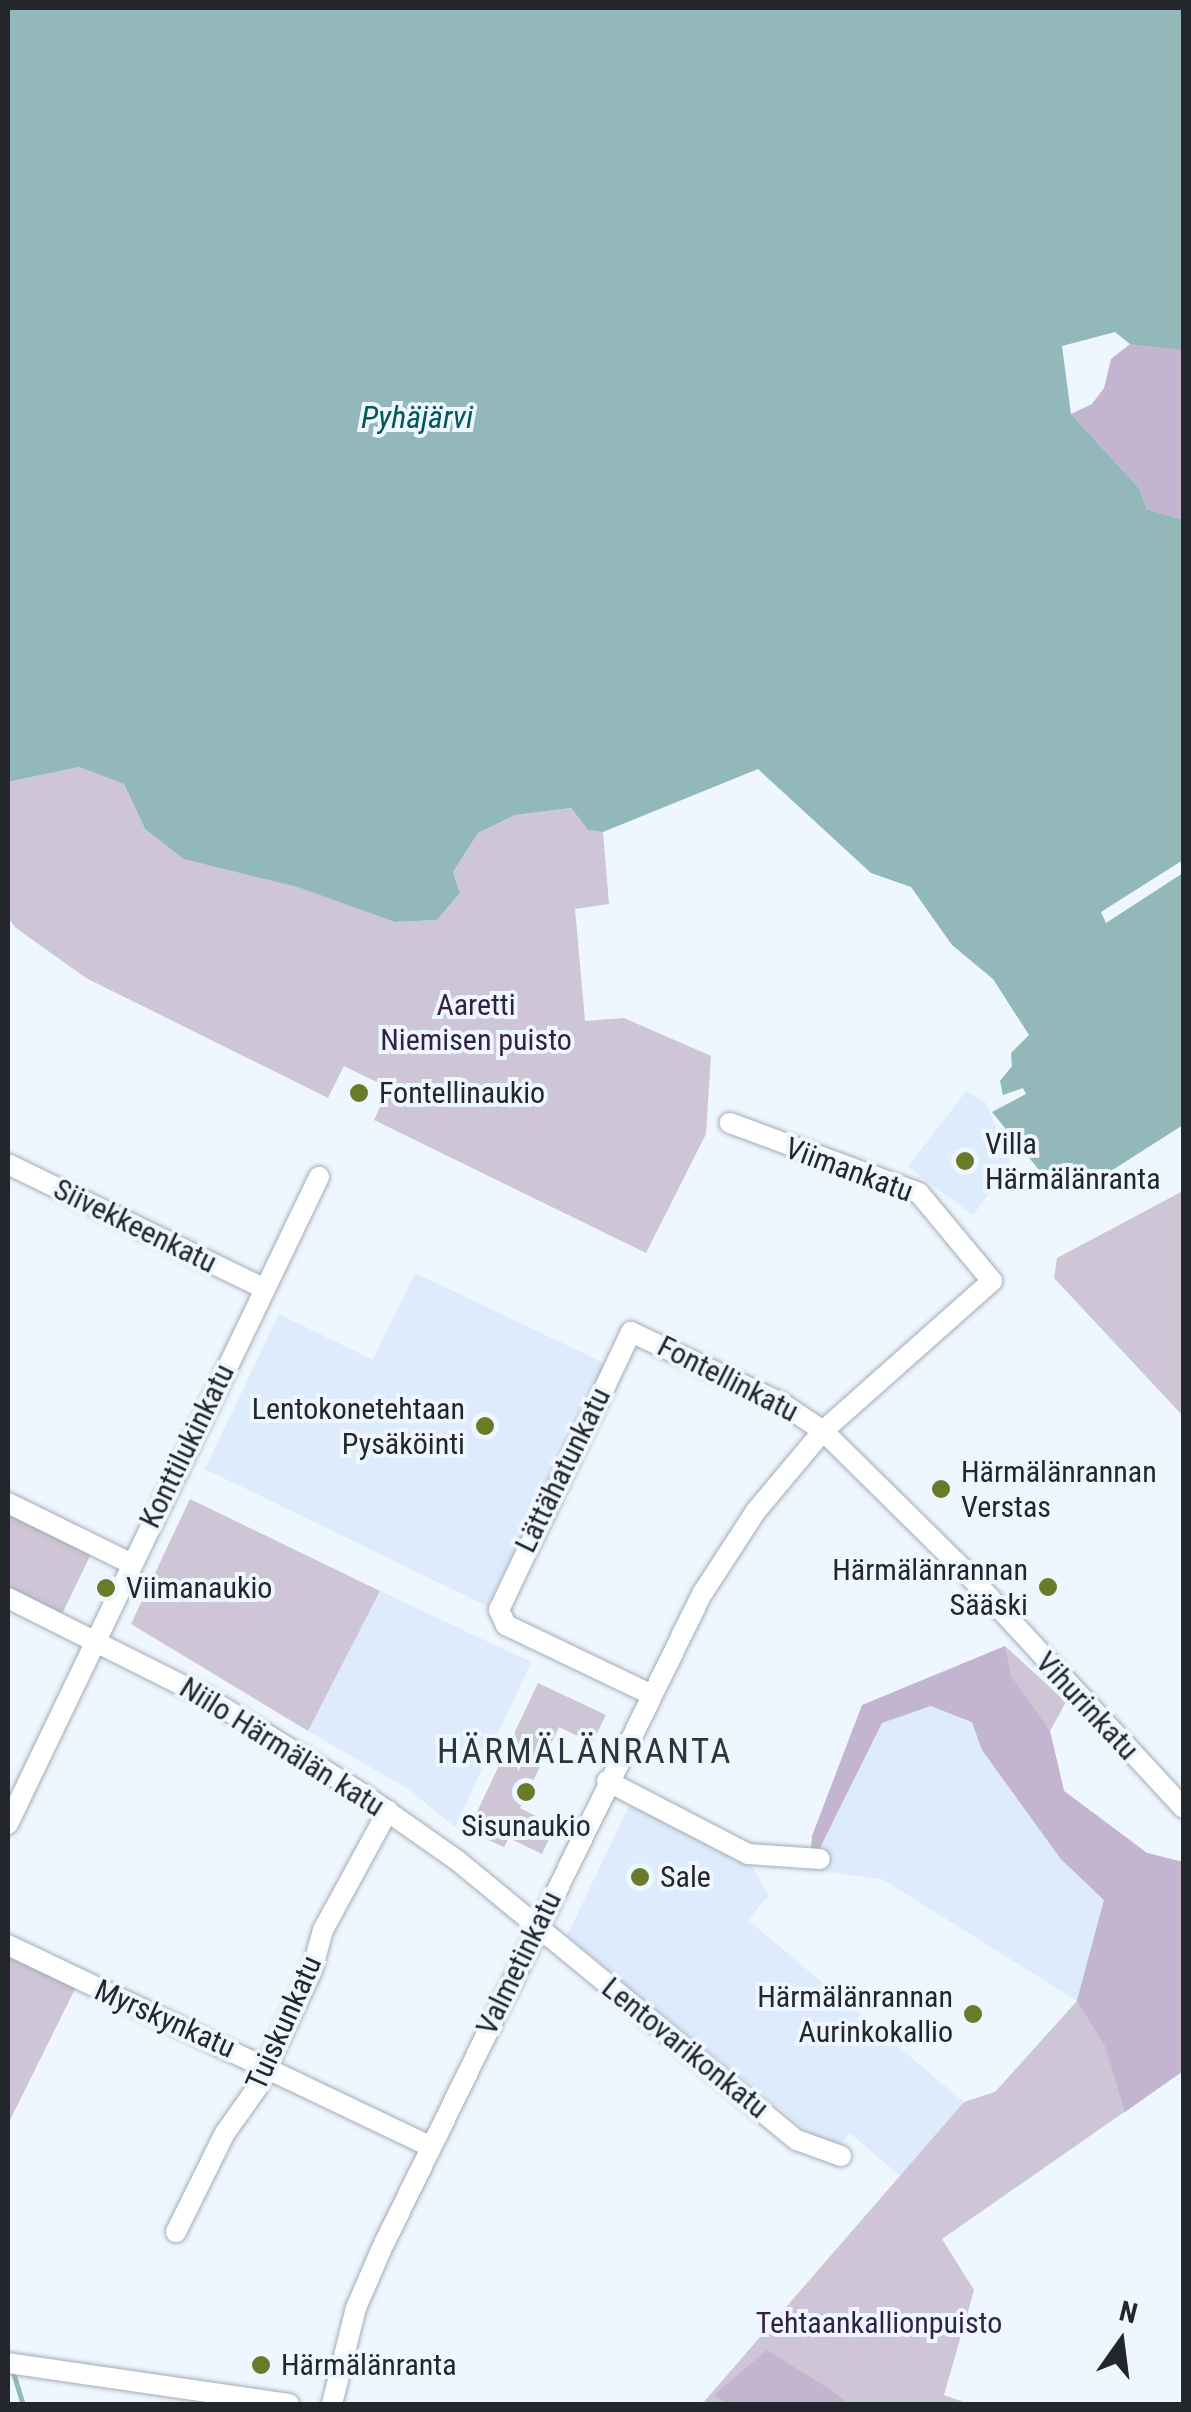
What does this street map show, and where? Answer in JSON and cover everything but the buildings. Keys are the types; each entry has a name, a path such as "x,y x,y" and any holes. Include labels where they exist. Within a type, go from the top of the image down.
{"street":[{"name":"Viimankatu","path":"730,1122 919,1194 939,1210 992,1280"},
{"name":"Siivekkeenkatu","path":"8,1164 263,1288"},
{"name":"Konttilukinkatu","path":"8,1824 318,1178"},
{"name":"Valmetinkatu","path":"332,2404 356,2308 430,2146 650,1694 738,1535 823,1432 992,1280"},
{"name":"Fontellinkatu","path":"631,1332 783,1404 823,1432"},
{"name":"Lättähatunkatu","path":"631,1332 499,1610 506,1625 650,1694"},
{"name":"Vihurinkatu","path":"823,1432 964,1570 1184,1808"},
{"path":"8,1503 130,1563"},
{"name":"Niilo Härmälän katu","path":"8,1598 232,1712 388,1811 536,1928"},
{"path":"607,1781 748,1854 820,1859"},
{"name":"Tuiskunkatu","path":"176,2232 267,2065 323,1930 388,1811"},
{"name":"Lentovarikonkatu","path":"536,1928 797,2140 840,2156"},
{"name":"Myrskynkatu","path":"8,1944 430,2146"},
{"path":"8,2364 289,2404"}],"shaded area":[{"path":"1149,343 1183,350 1183,520 1147,509 1139,488 1071,414 1092,404 1104,388 1111,359 1130,344"},
{"path":"966,1091 986,1103 1011,1164 973,1215 908,1167"},
{"path":"415,1273 606,1364 487,1606 205,1469 279,1314 373,1360"},
{"path":"380,1591 531,1662 455,1827 408,1789 308,1731"},
{"path":"1005,1646 1011,1676 1050,1731 1064,1791 1147,1853 1183,1862 1183,2071 1125,2112 1105,2046 1077,2001 1104,1900 1061,1859 982,1750 972,1722 931,1706 882,1723 809,1870 812,1836 862,1705"},
{"path":"931,1706 972,1722 982,1751 1061,1859 1105,1900 1077,2001 882,1879 809,1870 882,1723"},
{"path":"630,1804 750,1864 769,1895 748,1920 964,2102 900,2176 850,2133 833,2152 567,1936"},
{"path":"767,2350 849,2404 727,2404 714,2395"}],"green space":[{"name":"Aaretti Niemisen puisto","path":"79,767 124,784 145,829 395,922 437,920 460,893 453,872 478,833 515,815 571,808 588,830 603,832 609,904 575,909 585,1021 624,1018 711,1056 706,1134 646,1253 374,1120 389,1088 344,1066 328,1098 86,978 16,928 8,918 8,782"},
{"path":"1183,1191 1183,1416 1054,1278 1057,1258"},
{"path":"190,1499 380,1591 308,1731 131,1624"},
{"path":"8,1513 91,1554 62,1614 8,1587"},
{"name":"Tehtaankallionpuisto","path":"1005,1646 1066,1702 1050,1731 1064,1791 1147,1853 1183,1862 1183,2071 942,2239 974,2290 944,2395 969,2404 702,2404 964,2102 995,2092 1077,2001 1104,1900 1061,1859 982,1750 972,1722 931,1706"},
{"path":"538,1683 606,1715 592,1743 559,1727 520,1808 555,1826 542,1854 509,1838 504,1847 468,1831"},
{"path":"8,1953 76,1987 8,2124"}],"water":[{"name":"Pyhäjärvi","path":"8,8 1183,8 1183,350 1130,344 1115,332 1062,346 1071,414 1139,488 1147,509 1183,520 1183,1125 1078,1192 1039,1170 992,1112 1026,1094 1023,1088 1003,1095 1000,1081 1012,1066 1011,1053 1029,1035 993,979 952,945 911,887 871,873 758,769 603,832 588,830 571,808 515,815 478,833 453,872 460,893 437,920 395,922 298,887 184,859 145,829 124,784 79,767 8,782"}],"pier":[{"path":"1183,860 1183,873 1106,923 1101,912"}],"waterway":[{"path":"12,2369 23,2404"}],"place":[{"name":"Fontellinaukio","path":"359,1093"},
{"name":"Villa Härmälänranta","path":"965,1161"},
{"name":"Lentokonetehtaan Pysäköinti","path":"485,1426"},
{"name":"Härmälänrannan Verstas","path":"941,1489"},
{"name":"Härmälänrannan Sääski","path":"1048,1587"},
{"name":"Viimanaukio","path":"106,1588"},
{"name":"Sisunaukio","path":"526,1792"},
{"name":"Sale","path":"640,1877"},
{"name":"Härmälänrannan Aurinkokallio","path":"973,2014"},
{"name":"Härmälänranta","path":"261,2365"}],"district":[{"name":"HÄRMÄLÄNRANTA","path":"585,1752"}]}
